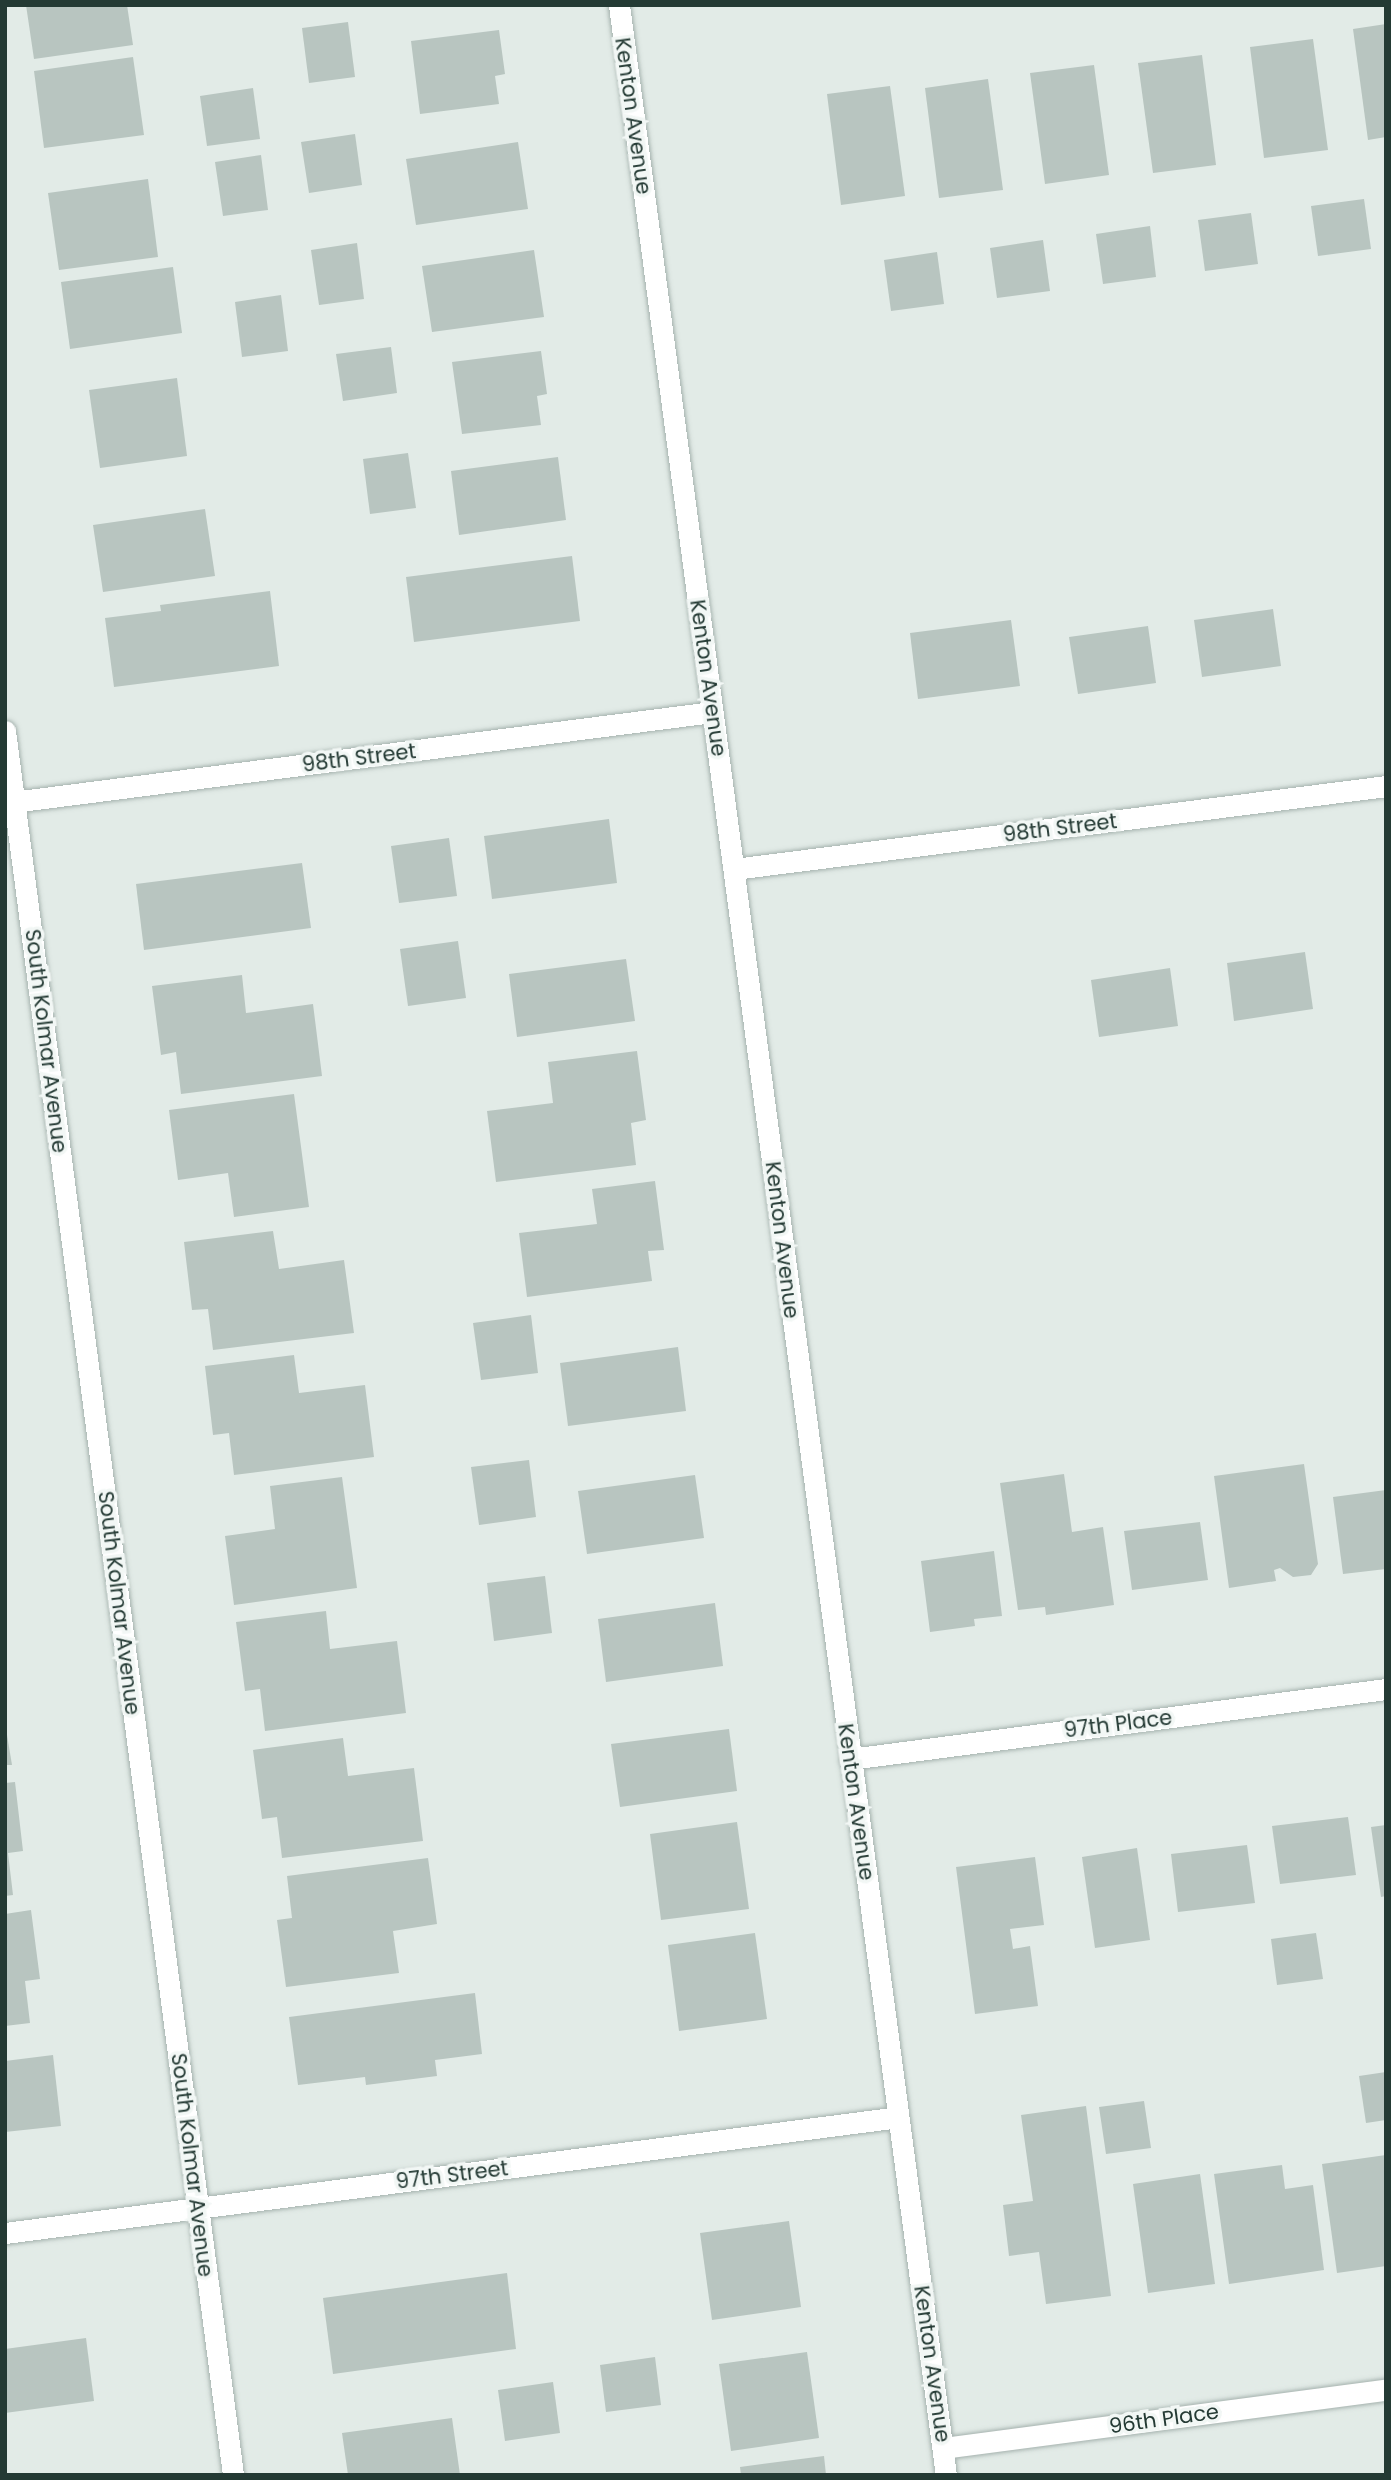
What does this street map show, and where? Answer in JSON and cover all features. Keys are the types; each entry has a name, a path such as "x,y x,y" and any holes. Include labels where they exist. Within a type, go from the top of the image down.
{"street":[{"name":"Kenton Avenue","path":"619,5 946,2475"},
{"name":"98th Street","path":"10,803 712,712"},
{"name":"South Kolmar Avenue","path":"5,731 10,803 233,2475"},
{"name":"98th Street","path":"734,869 1386,786"},
{"name":"97th Place","path":"850,1759 1386,1689"},
{"name":"97th Street","path":"5,2233 899,2117"},
{"name":"96th Place","path":"943,2448 1386,2390"}],"building":[{"path":"26,5 127,5 133,45 34,59"},
{"path":"348,22 355,77 309,83 302,28"},
{"path":"1386,24 1386,137 1368,140 1353,29"},
{"path":"499,30 505,74 495,76 499,104 420,114 411,41"},
{"path":"1313,39 1328,150 1264,158 1250,47"},
{"path":"1202,55 1216,165 1153,173 1138,63"},
{"path":"133,57 144,135 44,148 34,71"},
{"path":"1094,65 1109,175 1045,184 1030,73"},
{"path":"988,79 1003,190 939,198 925,88"},
{"path":"890,86 905,196 841,205 827,94"},
{"path":"253,88 260,139 207,146 200,96"},
{"path":"355,134 362,185 309,193 301,142"},
{"path":"518,142 528,209 416,225 406,159"},
{"path":"261,155 268,210 223,216 215,162"},
{"path":"148,179 158,257 59,270 48,193"},
{"path":"1364,199 1371,249 1318,256 1311,206"},
{"path":"1251,213 1258,264 1205,271 1198,220"},
{"path":"1150,226 1156,277 1103,284 1096,234"},
{"path":"1043,240 1050,291 997,298 990,248"},
{"path":"357,243 364,299 319,305 311,250"},
{"path":"534,250 544,317 432,332 422,266"},
{"path":"937,252 944,304 891,311 884,260"},
{"path":"173,267 182,333 70,349 61,282"},
{"path":"281,295 288,351 242,357 235,302"},
{"path":"391,347 397,393 343,401 336,354"},
{"path":"541,351 547,394 537,396 541,425 462,434 452,362"},
{"path":"177,378 187,456 100,468 89,390"},
{"path":"408,453 416,508 370,514 363,459"},
{"path":"558,457 566,520 459,535 451,471"},
{"path":"205,509 215,576 103,592 93,525"},
{"path":"572,556 580,621 414,642 406,577"},
{"path":"270,591 279,666 114,687 105,618 161,611 160,605"},
{"path":"1273,609 1281,666 1202,677 1194,620"},
{"path":"1011,620 1020,686 918,699 910,633"},
{"path":"1148,626 1156,683 1078,694 1069,637"},
{"path":"609,819 617,883 492,899 484,836"},
{"path":"449,838 457,896 399,903 391,846"},
{"path":"302,863 311,928 144,950 136,884"},
{"path":"458,941 466,998 408,1006 400,949"},
{"path":"1305,952 1313,1009 1234,1021 1227,963"},
{"path":"626,959 635,1021 517,1037 509,974"},
{"path":"1170,968 1178,1026 1099,1037 1091,980"},
{"path":"242,975 246,1013 313,1004 322,1076 181,1094 176,1052 161,1055 152,986"},
{"path":"637,1051 646,1120 631,1123 636,1165 496,1182 487,1111 553,1103 548,1062"},
{"path":"294,1094 309,1207 234,1217 228,1173 178,1180 169,1110"},
{"path":"655,1181 664,1250 648,1251 652,1281 527,1297 519,1233 597,1224 592,1189"},
{"path":"273,1231 279,1269 344,1260 354,1333 213,1350 208,1309 192,1310 184,1242"},
{"path":"531,1315 538,1373 481,1380 473,1323"},
{"path":"678,1347 686,1411 568,1426 560,1363"},
{"path":"294,1355 299,1393 365,1385 374,1457 234,1475 229,1433 213,1435 205,1366"},
{"path":"529,1460 536,1517 479,1525 471,1467"},
{"path":"1304,1464 1318,1564 1311,1575 1293,1577 1280,1568 1274,1570 1276,1581 1229,1588 1214,1476"},
{"path":"1064,1474 1072,1532 1103,1527 1114,1605 1046,1615 1045,1607 1018,1610 1000,1483"},
{"path":"695,1475 704,1538 587,1554 578,1491"},
{"path":"342,1477 357,1588 234,1605 225,1536 275,1529 270,1486"},
{"path":"1386,1490 1386,1569 1343,1574 1333,1497"},
{"path":"1200,1522 1208,1580 1132,1590 1124,1531"},
{"path":"994,1551 1002,1616 974,1619 975,1626 930,1632 921,1561"},
{"path":"545,1576 552,1633 494,1641 487,1583"},
{"path":"715,1603 723,1666 606,1682 598,1619"},
{"path":"326,1611 330,1649 397,1641 406,1713 265,1731 260,1689 245,1691 236,1622"},
{"path":"5,1723 12,1765 5,1765"},
{"path":"729,1729 737,1791 620,1807 611,1744"},
{"path":"343,1738 348,1776 414,1768 423,1841 282,1858 277,1817 262,1819 253,1750"},
{"path":"15,1782 23,1851 8,1853 13,1895 5,1896 5,1783"},
{"path":"1348,1817 1356,1875 1280,1884 1272,1826"},
{"path":"737,1822 749,1909 661,1920 650,1834"},
{"path":"1386,1825 1386,1896 1381,1897 1371,1827"},
{"path":"1247,1845 1255,1903 1178,1912 1171,1854"},
{"path":"1137,1848 1150,1940 1095,1948 1082,1857"},
{"path":"1035,1857 1044,1925 1010,1929 1013,1949 1030,1946 1038,2006 975,2014 956,1867"},
{"path":"428,1858 437,1924 393,1931 399,1973 286,1987 277,1920 292,1918 287,1876"},
{"path":"31,1910 40,1979 25,1981 30,2023 5,2026 5,1914"},
{"path":"755,1933 767,2019 679,2031 668,1945"},
{"path":"1316,1933 1323,1979 1277,1985 1271,1939"},
{"path":"475,1993 482,2054 435,2060 437,2076 366,2085 365,2077 298,2085 289,2017"},
{"path":"53,2055 61,2126 5,2132 5,2061"},
{"path":"1386,2072 1386,2120 1366,2123 1359,2076"},
{"path":"1144,2101 1151,2148 1106,2154 1099,2107"},
{"path":"1086,2106 1111,2296 1046,2304 1039,2252 1009,2256 1003,2205 1033,2201 1021,2115"},
{"path":"1386,2155 1386,2266 1337,2273 1322,2164"},
{"path":"1282,2165 1285,2189 1313,2185 1324,2270 1229,2284 1214,2174"},
{"path":"1200,2174 1215,2284 1148,2293 1133,2184"},
{"path":"789,2221 801,2307 712,2320 700,2233"},
{"path":"507,2273 516,2349 333,2374 323,2298"},
{"path":"86,2338 94,2401 5,2413 5,2349"},
{"path":"807,2352 819,2438 731,2451 719,2364"},
{"path":"655,2357 661,2405 606,2412 600,2365"},
{"path":"553,2382 560,2433 505,2441 498,2390"},
{"path":"452,2418 460,2475 348,2475 342,2433"},
{"path":"824,2456 826,2475 741,2475 740,2467"}]}
